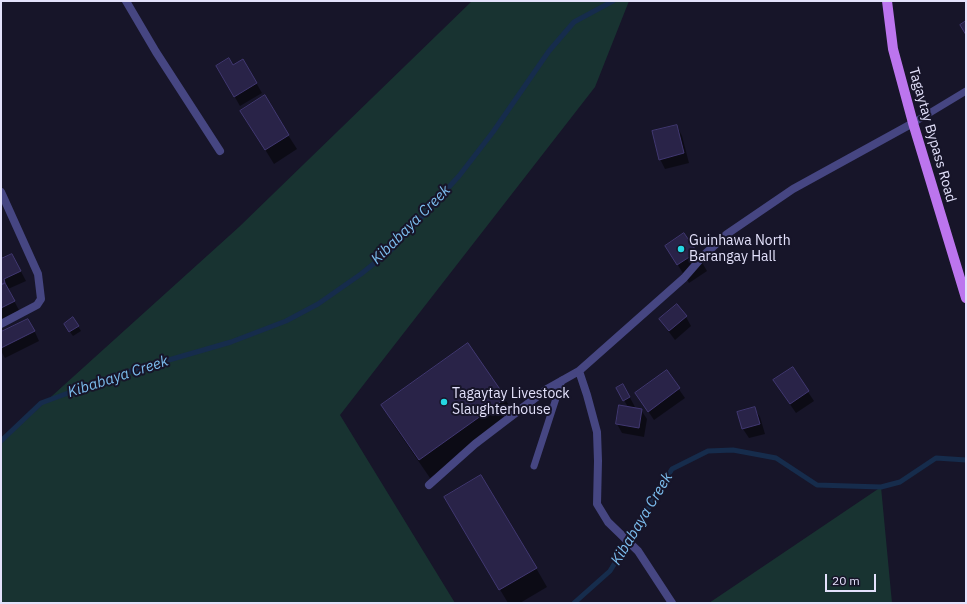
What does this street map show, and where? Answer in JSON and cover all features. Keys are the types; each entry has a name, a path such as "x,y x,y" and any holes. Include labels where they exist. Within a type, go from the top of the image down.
{"main road":[{"name":"Tagaytay Bypass Road","path":"888,1 893,49 913,123 966,298"}],"street":[{"path":"126,1 156,52 220,151"},
{"path":"429,485 475,444 547,388 579,371 684,278 727,234 793,189 913,123"},
{"path":"1,192 38,274 41,299 37,306 1,324"},
{"path":"579,371 597,432 597,504 608,522 638,551 672,603"}],"lane":[{"path":"913,123 966,91"},
{"path":"534,466 562,380"}],"green space":[{"path":"472,1 629,1 595,87 340,415 455,603 1,603 1,442 239,227"},
{"path":"881,487 892,603 709,603"}],"building":[{"path":"966,21 966,35 960,25"},
{"path":"229,58 233,65 243,59 257,83 234,97 216,66"},
{"path":"265,95 289,135 265,150 240,111"},
{"path":"677,125 684,153 659,160 652,131"},
{"name":"Guinhawa North Barangay Hall","path":"684,233 697,252 677,265 665,246"},
{"path":"12,254 21,271 4,279 5,283 1,285 1,259"},
{"path":"5,283 15,301 1,308 1,285"},
{"path":"677,304 687,316 669,331 659,319"},
{"path":"73,317 79,326 69,332 64,324"},
{"path":"28,319 35,331 1,348 1,332"},
{"name":"Tagaytay Livestock Slaughterhouse","path":"468,343 506,398 419,460 381,405"},
{"path":"793,367 809,391 790,404 773,380"},
{"path":"667,370 680,388 648,412 635,393"},
{"path":"623,384 630,397 623,401 616,388"},
{"path":"619,405 642,409 639,428 616,424"},
{"path":"755,407 760,424 742,429 737,412"},
{"path":"481,475 537,568 499,590 444,497"}],"waterway":[{"name":"Kibabaya Creek","path":"1,441 41,403 117,375 231,342 286,321 318,304 361,274 392,249 459,176 493,132 549,51 574,22 613,1"},
{"name":"Kibabaya Creek","path":"574,603 610,571 672,469 708,451 733,450 776,458 817,485 881,487 900,482 936,458 966,460"}],"place":[{"name":"Guinhawa North Barangay Hall","path":"681,249"},
{"name":"Tagaytay Livestock Slaughterhouse","path":"444,402"}]}
